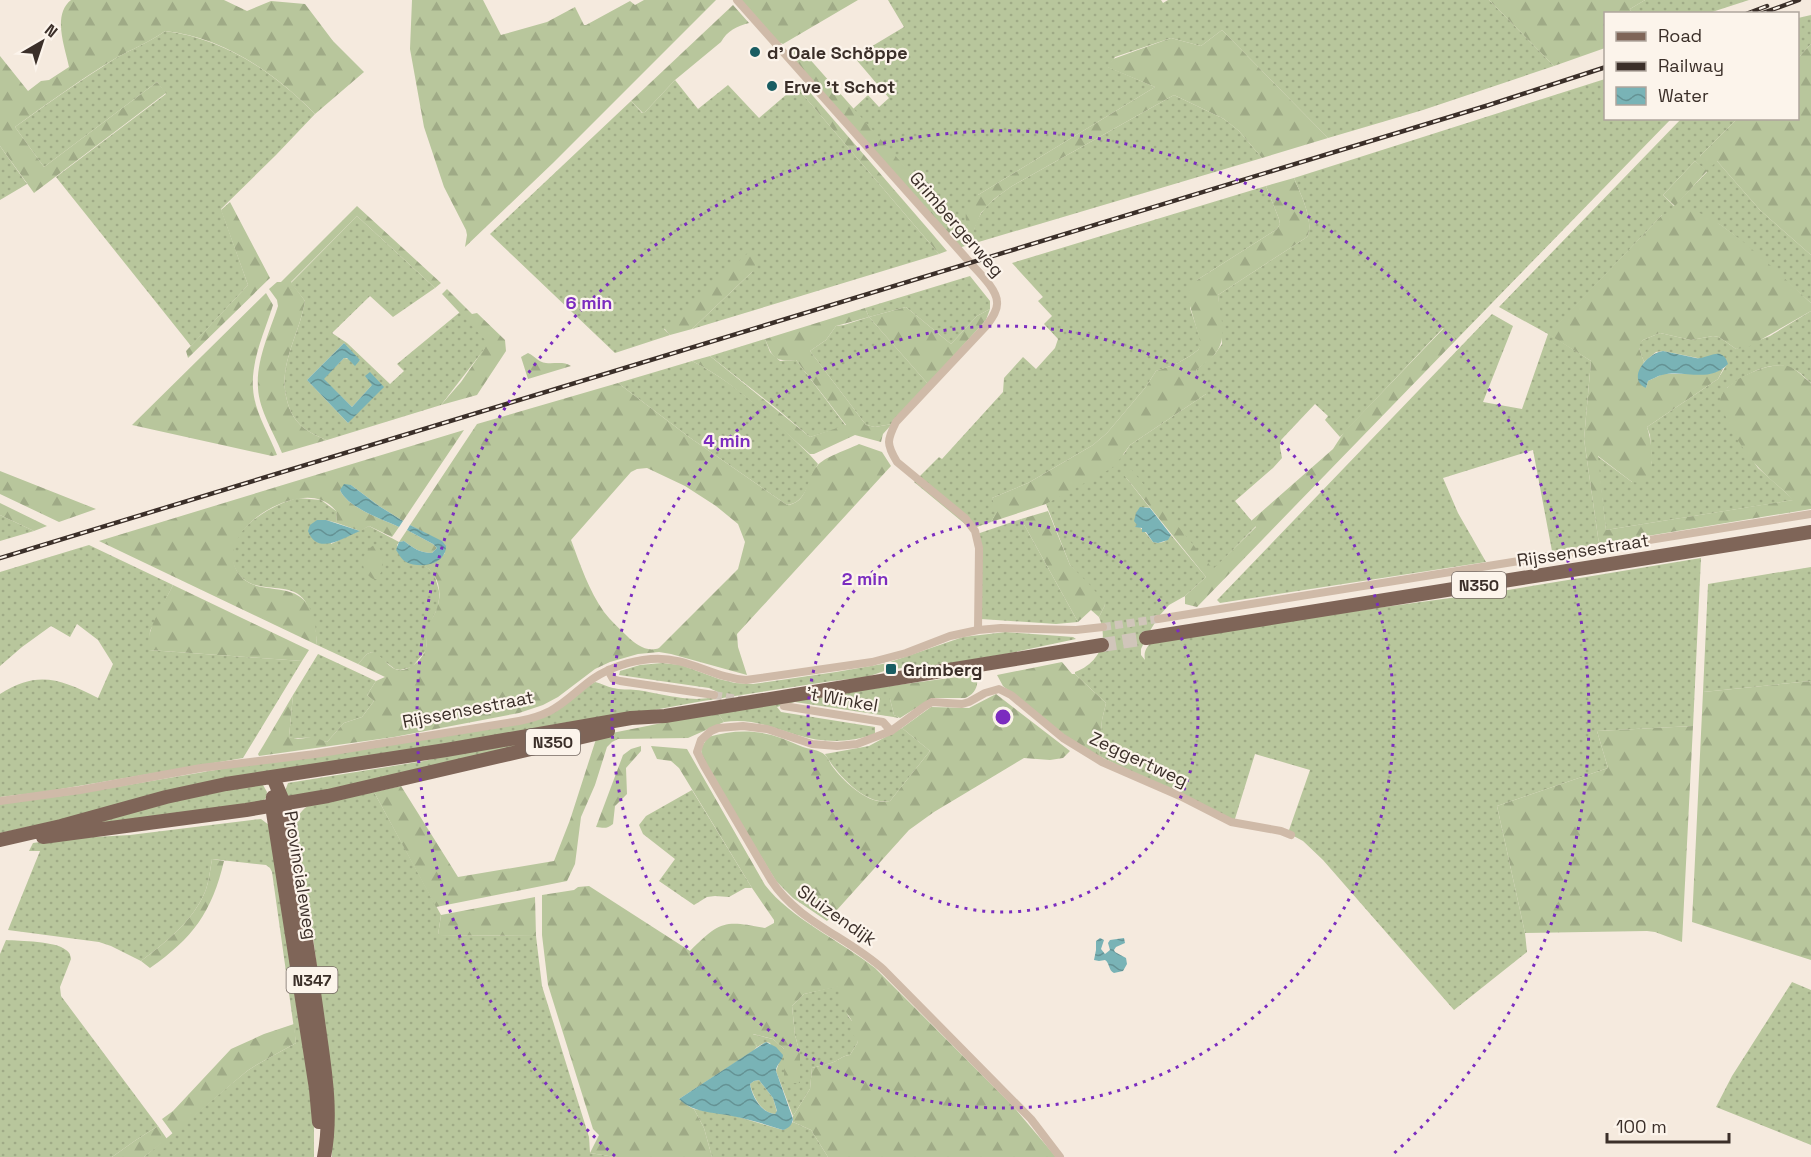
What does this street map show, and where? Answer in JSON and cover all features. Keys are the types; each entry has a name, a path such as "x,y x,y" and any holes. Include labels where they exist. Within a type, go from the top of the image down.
{"main road":[{"name":"Rijssensestraat","path":"1146,638 1811,532"},
{"name":"Rijssensestraat","path":"0,840 166,797 226,784 1102,645"},
{"name":"Rijssensestraat","path":"0,840 54,837 340,794 665,716"},
{"name":"N347","path":"273,777 278,805"},
{"name":"Provincialeweg","path":"278,805 313,982 326,1086 327,1138 322,1157"}],"street":[{"name":"Grimbergerweg","path":"737,0 995,292 998,304 994,316 896,422 888,437 889,450 897,462 965,518 975,531 979,548 978,630"},
{"name":"Rijssensestraat","path":"1158,619 1811,514"},
{"name":"Rijssensestraat","path":"0,801 80,790 201,768 315,754 519,721 549,712 608,670 640,661 663,659 694,664 733,679 757,679 872,662 906,653 950,636 978,630 1001,628 1076,630 1103,627"},
{"path":"608,670 613,679 620,681 714,695"},
{"name":"Zeggertweg","path":"891,731 932,702 962,704 973,701 985,693 1001,689 1063,738 1102,762 1180,796 1231,822 1292,835"},
{"name":"'t Winkel","path":"783,706 883,722 891,731"},
{"name":"Sluizendijk","path":"891,731 857,744 837,746 812,744 755,726 727,727 708,733 701,740 698,752 716,787 783,897 803,915 863,952 884,970 1031,1119 1060,1157"}],"green space":[{"path":"71,0 224,0 247,11 271,1 305,4 333,41 364,72 315,114 283,85 247,59 207,41 165,31 103,66 15,127 44,167 157,82 166,93 34,193 0,146 0,56 28,91 41,81 49,80 69,67 61,23 65,6"},
{"path":"412,0 483,0 501,35 547,22 575,7 586,25 630,1 635,5 644,0 716,0 553,163 465,247 466,230 444,187 424,127 410,49"},
{"path":"741,0 858,0 783,44 778,42"},
{"path":"888,0 1161,0 1163,3 1168,0 1489,0 1554,66 1423,110 1328,138 1222,30 1201,46 1171,38 1115,57 1108,67 1155,87 978,195 974,230 984,210 1012,186 1174,95 1224,119 1239,131 1262,158 955,249 953,227 956,220 938,205 853,109 868,95 879,107 889,98 854,57 904,27"},
{"path":"1489,0 1645,0 1630,9 1632,12 1604,12 1604,48 1554,66"},
{"path":"1645,0 1749,0 1712,12 1632,12 1630,9"},
{"path":"733,5 749,23 729,32 721,42 675,80 643,113 631,101"},
{"path":"1811,15 1811,44 1799,57 1799,18"},
{"path":"1222,30 1328,138 1262,158 1239,131 1224,119 1174,95 1012,186 994,199 981,213 973,232 969,227 966,213 978,195 1155,87 1107,67 1113,59 1171,38 1201,46"},
{"path":"165,31 207,41 246,59 282,84 315,114 221,209 248,285 191,346 56,177 166,94 157,82 44,167 15,127 103,66"},
{"path":"1811,44 1811,255 1760,210 1717,161 1712,166 1700,156 1736,120 1799,120 1799,57"},
{"path":"799,47 938,204 946,206 956,216 953,227 955,241 788,53"},
{"path":"1604,79 1604,120 1670,120 1456,340 1443,328 1340,437 1325,420 1328,416 1315,404 1281,440 1282,458 1235,501 1256,526 1213,570 1124,475 1150,508 1145,507 1136,513 1137,525 1153,542 1164,542 1171,535 1206,577 1185,596 1169,605 1159,616 1141,649 1141,655 1145,660 1145,651 1155,638 1502,591 1701,558 1693,726 1597,731 1608,768 1497,806 1525,933 1527,952 1454,1010 1323,860 1303,841 1288,833 1310,770 1255,754 1234,822 1099,756 1106,703 1075,674 1090,663 1100,650 1103,634 1099,617 1105,605 1070,565 1046,504 1124,454 1130,445 1206,394 1196,370 1215,354 1222,344 1218,295 1307,237 1308,216 1294,178"},
{"path":"675,80 698,109 728,85 759,118 801,82 799,90 939,254 692,329 753,271 664,329 670,335 615,353 490,234 631,101 642,113 645,112"},
{"path":"801,82 947,251 939,254 799,90"},
{"path":"1680,120 1736,120 1700,156 1717,161 1760,210 1811,255 1811,303 1719,224 1662,215 1549,334 1591,361 1584,439 1599,544 1552,551 1533,450 1443,478 1458,513 1486,562 1220,603 1217,600 1492,314 1513,326 1483,402 1522,409 1548,334 1499,307","holes":["1695,161 1707,172 1674,206 1663,195"]},
{"path":"0,146 27,184 0,200"},
{"path":"1695,161 1707,171 1675,206 1663,195"},
{"path":"1294,178 1308,216 1307,237 1218,295 1222,326 1219,349 1196,370 1206,387 1206,394 1130,445 1114,467 1046,504 991,522 997,511 992,498 1028,483 1093,445 1107,433 1145,388 1156,371 1176,364 1198,350 1201,344 1188,299 1189,291 1197,280 1277,229 1280,224 1279,219 1266,186"},
{"path":"1266,186 1279,219 1280,224 1277,229 1197,280 1190,308 1202,344 1198,350 1176,364 1156,371 1145,388 1107,433 1093,445 1028,483 992,498 998,510 991,522 971,529 914,482 939,457 942,459 1003,392 1004,378 1023,357 1036,369 1055,348 1058,339 1044,324 1052,316 1038,301 1043,297 1012,263"},
{"path":"230,202 270,278 188,358 186,351 248,285 221,210"},
{"path":"357,206 441,283 435,288 357,216 291,282 305,301 285,377 288,404 294,417 303,427 327,440 282,453 264,413 258,388 261,356 278,306 277,300 269,289 277,282 281,282"},
{"path":"1687,209 1717,223 1752,249 1811,303 1811,311 1748,347 1736,349 1719,337 1713,336 1691,340 1660,333 1643,340 1639,348 1644,362 1638,376 1646,388 1648,381 1663,374 1709,374 1723,369 1718,379 1647,427 1652,462 1647,478 1641,482 1632,482 1598,456 1606,530 1793,500 1747,454 1720,404 1727,388 1736,381 1758,370 1780,365 1791,367 1811,383 1811,509 1599,544 1584,439 1591,361 1548,334 1662,215"},
{"path":"357,216 435,288 393,317 370,296 332,333 347,343 390,384 404,371 397,364 460,312 489,343 441,405 327,440 303,427 294,417 288,404 285,377 305,301 291,283","holes":["344,343 360,361 344,358 323,379 352,407 372,385 348,423 307,380"]},
{"path":"748,253 755,255 757,260 753,271 692,329 670,335 664,328"},
{"path":"970,276 990,301 990,309 977,316 951,344 906,307 869,317 865,308"},
{"path":"447,289 472,314 477,313 505,340 506,351 477,395 441,405 461,382 488,343 442,294"},
{"path":"266,293 273,305 256,356 253,388 259,414 277,455 272,456 132,425"},
{"path":"906,307 951,344 977,316 990,309 986,320 928,384 869,317"},
{"path":"865,308 869,317 836,326 826,340 810,351 866,425 875,427 892,424 883,434 881,442 855,435 810,454 740,392 692,361 710,356 810,437 846,425 796,360 783,360 773,355 765,339"},
{"path":"1811,311 1811,383 1797,371 1788,367 1770,366 1751,373 1727,388 1737,437 1758,468 1794,500 1606,530 1597,456 1632,482 1652,463 1650,435 1647,427 1718,379 1727,364 1663,351 1656,352 1644,362 1639,344 1660,333 1691,340 1719,337 1736,349 1770,336"},
{"path":"869,317 928,384 892,424 875,427 866,425 810,351 826,340 836,326"},
{"path":"1444,328 1456,340 1197,607 1185,604 1185,596 1206,577 1124,475 1131,469 1213,569 1256,527 1251,521 1333,449 1344,432"},
{"path":"765,339 770,352 780,361 796,360 846,426 810,437 710,356"},
{"path":"528,353 543,362 571,366 528,379 521,357"},
{"path":"692,361 730,384 785,431 818,464 807,489 799,500 787,505 689,437 618,383"},
{"path":"618,383 689,437 787,505 799,500 803,495 813,471 820,463 859,444 882,452 891,466 737,634 738,647 747,675 671,654 659,652 638,654 595,669 558,697 519,713 394,737 259,756 258,754 293,695 289,737 298,739 313,737 327,742 344,723 362,717 374,701 367,695 376,681 385,677 358,664 367,654 372,652 380,656 398,670 411,667 423,655 426,648 427,629 439,602 439,589 432,572 421,565 434,562 445,553 425,533 410,525 477,424","holes":["647,468 685,486 716,506 738,524 745,542 738,569 659,648 646,649 630,639 604,612 589,586 571,540 631,472 637,469"]},
{"path":"464,430 403,521 351,485 340,490 358,508 399,527 392,537 369,526 360,531 337,523 336,511 331,506 321,500 307,498 291,500 274,506 245,528 236,542 233,556 237,571 245,580 254,585 287,591 297,595 305,602 312,613 317,645 99,541"},
{"path":"0,471 96,509 59,522 0,494"},
{"path":"298,498 321,500 336,511 337,523 326,520 331,544 369,526 399,542 397,545 405,561 425,566 434,573 439,591 438,607 427,630 426,650 412,667 395,669 372,652 358,664 317,645 310,611 299,594 254,584 245,580 238,573 232,560 233,547 239,535 260,515"},
{"path":"0,503 47,526 34,531 0,515"},
{"path":"1048,511 1070,565 1104,602 1105,605 1099,617 1091,610 1078,622 1021,519"},
{"path":"0,515 34,531 0,541"},
{"path":"1021,519 1078,622 1056,624 981,619 974,535"},
{"path":"407,530 437,548 432,553 428,553 417,550 404,541 399,542"},
{"path":"89,545 173,585 150,631 149,650 302,661 243,758 43,792 0,797 0,694 26,682 49,680 72,686 98,698 113,664 98,640 77,624 70,637 51,626 0,666 0,572"},
{"path":"374,545 380,549 383,558 382,571 377,579 368,575 363,567 366,553"},
{"path":"1811,567 1811,681 1703,692 1708,584"},
{"path":"173,585 309,650 302,661 149,650 152,625"},
{"path":"1006,632 1076,639 945,664 892,669 890,662 963,637"},
{"path":"318,654 376,681 367,695 374,701 362,717 344,723 327,742 311,738 289,737 293,695"},
{"path":"1062,662 1072,674 1075,674 1106,703 1099,756 1071,741 1003,686 997,675"},
{"path":"662,663 681,665 735,683 753,684 888,663 890,669 867,677 703,701 93,813 0,833 0,804 525,723 595,682 616,689 636,690 679,698 702,699 720,693 709,688 619,675 620,671 640,665"},
{"path":"975,675 977,685 968,697 932,698 900,718 894,715 890,686"},
{"path":"1811,681 1811,960 1692,922 1703,692"},
{"path":"890,686 894,715 900,718 795,702 777,707 781,712 875,727 875,734 856,739 836,741 807,738 752,722 724,722 717,712"},
{"path":"996,694 1070,751 1063,758 1050,760 1024,758 934,812 909,830 827,921 793,898 776,881 702,759 701,748 708,737 744,732 772,735 823,753 837,772 858,791 874,800 890,801 930,751 902,728 931,707 969,708"},
{"path":"717,712 724,722 688,738 618,739 607,747 595,785 581,817 575,864 567,881 436,907 374,792 401,786 458,877 554,861 597,736"},
{"path":"646,719 398,777 289,798 285,791 288,783 424,761"},
{"path":"1693,726 1682,942 1647,931 1525,933 1497,806 1608,768 1597,731"},
{"path":"902,728 930,751 890,801 871,799 862,794 844,779 825,754 869,746"},
{"path":"641,746 641,751 626,768 627,794 615,806 613,824 605,828 596,827 623,755"},
{"path":"651,746 687,749 765,885 802,919 875,968 1012,1105 1056,1157 828,1157 811,1130 793,1122 793,1116 810,1089 812,1068 850,1055 858,1042 852,1033 852,1021 843,1007 840,996 841,986 804,994 792,1006 795,1035 800,1054 800,1083 784,1083 784,1049 773,1039 753,1034 757,1047 753,1051 679,1099 694,1109 704,1128 712,1157 615,1157 590,1153 599,1135 593,1129 548,985 542,935 542,895 589,886 690,951 716,928 723,925 740,924 765,928 774,923 679,768 671,761 657,759"},
{"path":"263,785 267,792 262,802 58,829 201,793"},
{"path":"692,790 752,888 745,888 729,897 707,897 694,905 659,881 675,859 643,834 639,825 646,816"},
{"path":"374,792 441,915 438,935 536,936 542,986 589,1137 590,1153 615,1157 332,1157 328,1068 322,1009 311,921 296,838 296,822 300,813 310,804"},
{"path":"261,819 269,825 314,1111 314,1157 144,1157 247,1071 296,1043 272,872 266,865 212,859 206,888 200,903 169,939 141,961 99,942 8,930 40,851 29,851 33,843 60,839 130,835"},
{"path":"212,859 224,861 207,909 178,946 150,968 141,961 169,939 200,903 206,888"},
{"path":"535,897 536,936 438,935 441,915"},
{"path":"6,940 54,945 69,953 71,959 60,987 61,996 158,1126 112,1157 0,1157 0,954"},
{"path":"1792,982 1811,990 1811,1145 1716,1107 1732,1076"},
{"path":"842,985 848,1016 852,1021 858,1042 850,1055 812,1068 810,1089 793,1116 776,1071 779,1063 770,1043 766,1042 757,1047 752,1034 773,1039 784,1049 784,1082 800,1054 795,1035 792,1006 804,994"},
{"path":"294,1024 296,1043 247,1071 173,1134 162,1119 173,1111 231,1049"},
{"path":"759,1080 773,1098 777,1112 775,1114 766,1111 753,1094 750,1084"},
{"path":"694,1109 735,1116 783,1130 793,1122 811,1130 828,1157 712,1157 704,1128"},
{"path":"158,1126 167,1139 144,1157 112,1157 136,1140"}],"water":[{"path":"344,343 360,360 355,366 344,358 324,379 352,407 372,385 365,376 370,372 384,387 348,423 307,380"},
{"path":"1663,351 1696,358 1718,354 1725,358 1728,364 1721,370 1705,375 1660,375 1648,381 1646,388 1640,384 1638,373 1645,361"},
{"path":"344,484 351,485 403,521 399,527 350,502 340,490"},
{"path":"1140,507 1150,508 1171,535 1168,540 1153,542 1146,532 1142,532 1142,528 1135,527 1137,525 1134,521 1136,513"},
{"path":"317,520 326,520 360,531 331,543 318,543 308,531 310,525"},
{"path":"410,525 442,541 446,546 442,558 425,565 412,564 403,559 396,550 399,542 404,541 417,550 428,553 432,553 437,548 407,530"},
{"path":"1100,938 1104,940 1101,949 1105,954 1110,950 1108,943 1110,940 1124,938 1125,943 1114,950 1126,958 1127,964 1123,971 1114,973 1105,960 1094,960 1096,941"},
{"path":"766,1042 776,1047 783,1055 776,1071 793,1119 790,1126 783,1130 743,1118 699,1110 679,1099","holes":["759,1080 773,1098 777,1111 775,1114 761,1107 750,1084"]}],"tunnel":[{"path":"1103,627 1158,619"},
{"path":"1102,645 1146,638"},
{"path":"714,695 743,700"}],"railway":[{"path":"1766,12 1799,0"},
{"path":"1751,12 1767,6"},
{"path":"0,558 1489,105 1604,68"}],"place":[{"name":"d' Oale Schöppe","path":"755,52"},
{"name":"Erve 't Schot","path":"772,86"},
{"name":"Grimberg","path":"891,669"}]}
